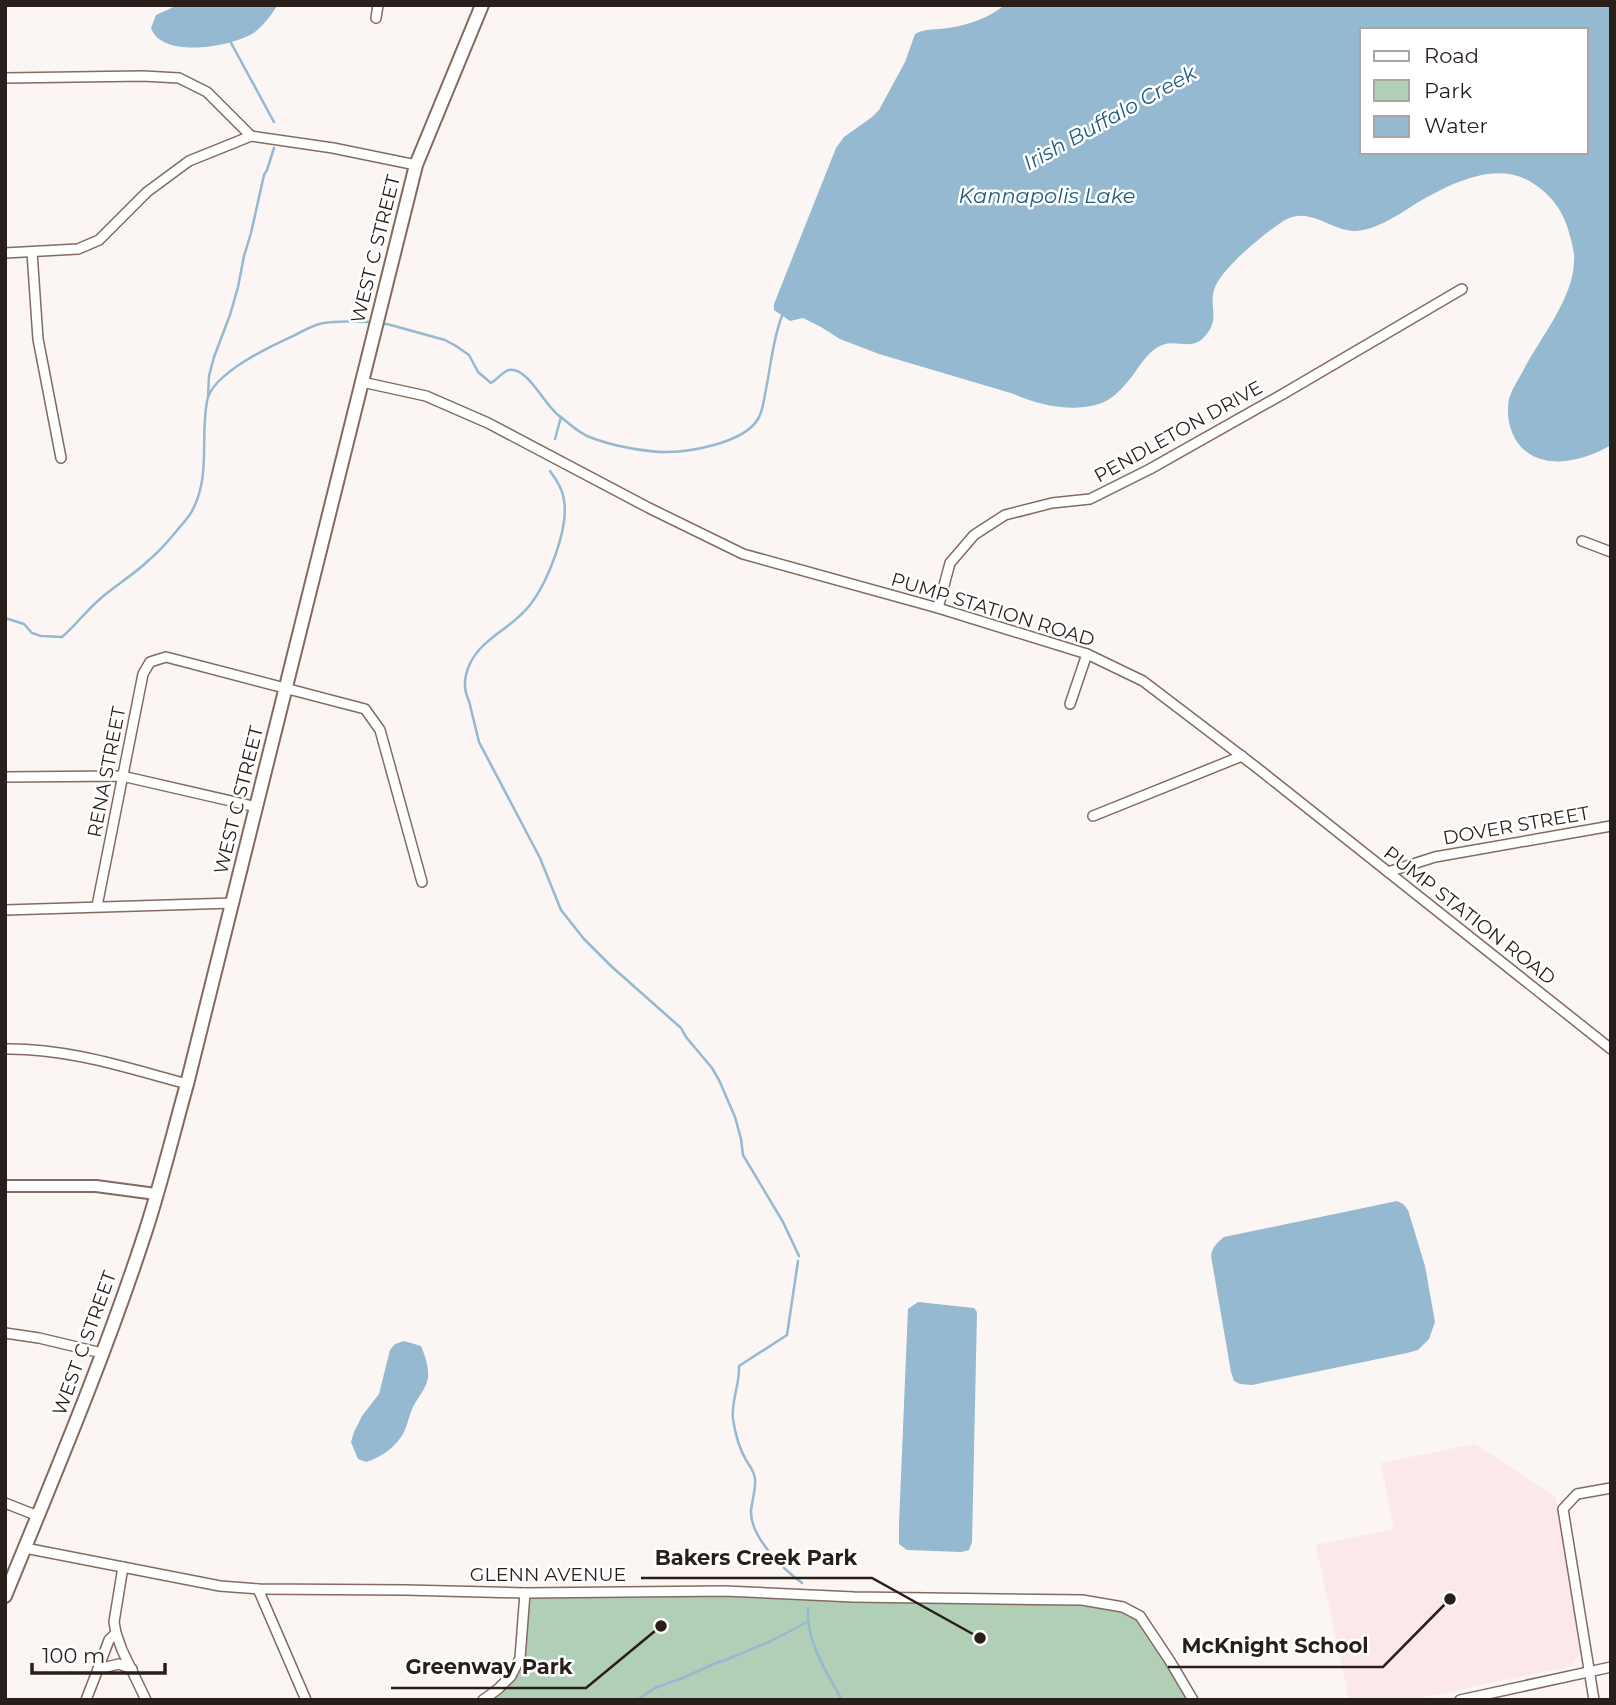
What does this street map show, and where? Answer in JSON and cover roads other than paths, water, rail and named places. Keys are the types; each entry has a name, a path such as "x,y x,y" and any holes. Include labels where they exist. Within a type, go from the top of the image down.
{"main road":[{"name":"WEST C STREET","path":"5,1596 102,1353 156,1194 233,903 416,164 482,5"}],"street":[{"path":"376,18 378,5"},
{"path":"5,78 179,78 207,92 251,136"},
{"path":"5,253 78,250 99,240 148,192 189,161 251,136 416,164"},
{"path":"32,252 38,339 61,458"},
{"name":"PENDLETON DRIVE","path":"938,608 950,563 974,535 1005,515 1052,503 1090,499 1102,494 1283,394 1461,289"},
{"name":"PUMP STATION ROAD","path":"362,382 426,396 488,423 743,554 938,608 1087,654 1143,681 1242,756 1611,1049"},
{"path":"1582,541 1611,552"},
{"path":"1070,704 1087,654"},
{"name":"RENA STREET","path":"97,906 143,674 150,662 166,657 285,689"},
{"path":"285,689 365,709 380,730 422,882"},
{"path":"1093,816 1242,756"},
{"path":"5,777 122,776 257,807"},
{"name":"DOVER STREET","path":"1388,872 1436,857 1611,826"},
{"path":"5,910 233,903"},
{"path":"5,1049 61,1052 187,1084"},
{"path":"5,1186 96,1186 156,1194"},
{"path":"5,1333 102,1353"},
{"path":"1594,1700 1563,1509 1577,1494 1611,1488"},
{"path":"5,1503 38,1516"},
{"name":"GLENN AVENUE","path":"25,1548 220,1586 258,1589 525,1593 724,1591 854,1597 1082,1600 1123,1607 1140,1616 1193,1700"},
{"path":"123,1567 114,1622 122,1650 146,1700"},
{"path":"258,1589 306,1700"},
{"path":"483,1700 511,1676 520,1658 525,1593"},
{"path":"86,1700 109,1640 116,1633"},
{"path":"98,1670 119,1664 132,1669"},
{"path":"1460,1700 1611,1667"}],"water":[{"path":"178,5 278,5 263,25 252,34 228,43 197,48 168,44 158,38 151,28 156,15"},
{"name":"Kannapolis Lake","path":"1005,5 1611,5 1611,445 1579,458 1545,460 1535,457 1520,446 1511,429 1508,409 1510,395 1562,304 1572,276 1574,259 1567,227 1556,205 1531,182 1501,173 1486,174 1454,184 1385,222 1362,230 1346,230 1312,217 1294,216 1285,220 1245,252 1218,282 1213,296 1212,323 1201,340 1157,348 1145,358 1114,396 1096,405 1072,408 1036,402 879,354 840,339 803,318 790,321 774,310 774,304 836,148 844,137 879,110 905,62 915,34 971,23"},
{"path":"1397,1201 1408,1210 1425,1266 1435,1322 1429,1339 1418,1350 1407,1353 1252,1385 1234,1381 1211,1256 1218,1243 1224,1237"},
{"path":"918,1302 974,1308 977,1312 972,1542 969,1550 961,1552 907,1550 899,1544 908,1309"},
{"path":"404,1341 421,1346 427,1365 427,1382 401,1437 388,1451 366,1462 358,1459 351,1442 354,1432 362,1416 379,1394 390,1350 395,1344"}],"waterway":[{"path":"230,41 274,122"},
{"path":"208,397 209,376 214,357 230,315 264,175 274,148"},
{"name":"Irish Buffalo Creek","path":"382,324 445,340 469,355 478,372 491,383 509,370 516,371 530,381 556,413 587,436 632,448 670,452 698,449 727,441 751,428 763,405 774,342 782,316"},
{"name":"Irish Buffalo Creek","path":"5,618 24,624 32,633 62,637 100,599 138,570 165,544 189,515 198,498 203,471 207,401 219,380 258,353 317,325 372,322"},
{"path":"555,439 561,417"},
{"path":"550,471 562,492 565,512 550,569 530,605 476,653 466,675 466,692 479,742 540,858 561,910 584,939 611,966 681,1028 712,1068 735,1117 743,1155 783,1222 799,1256"},
{"path":"798,1261 787,1335 739,1366 733,1419 739,1445 753,1471 755,1487 751,1511 756,1531 769,1552 802,1583"},
{"path":"808,1608 808,1621 814,1644 842,1700"},
{"path":"637,1700 655,1688 771,1641 807,1622"}],"place":[{"name":"McKnight School","path":"1450,1599"},
{"name":"Greenway Park","path":"661,1626"},
{"name":"Bakers Creek Park","path":"980,1638"}]}
